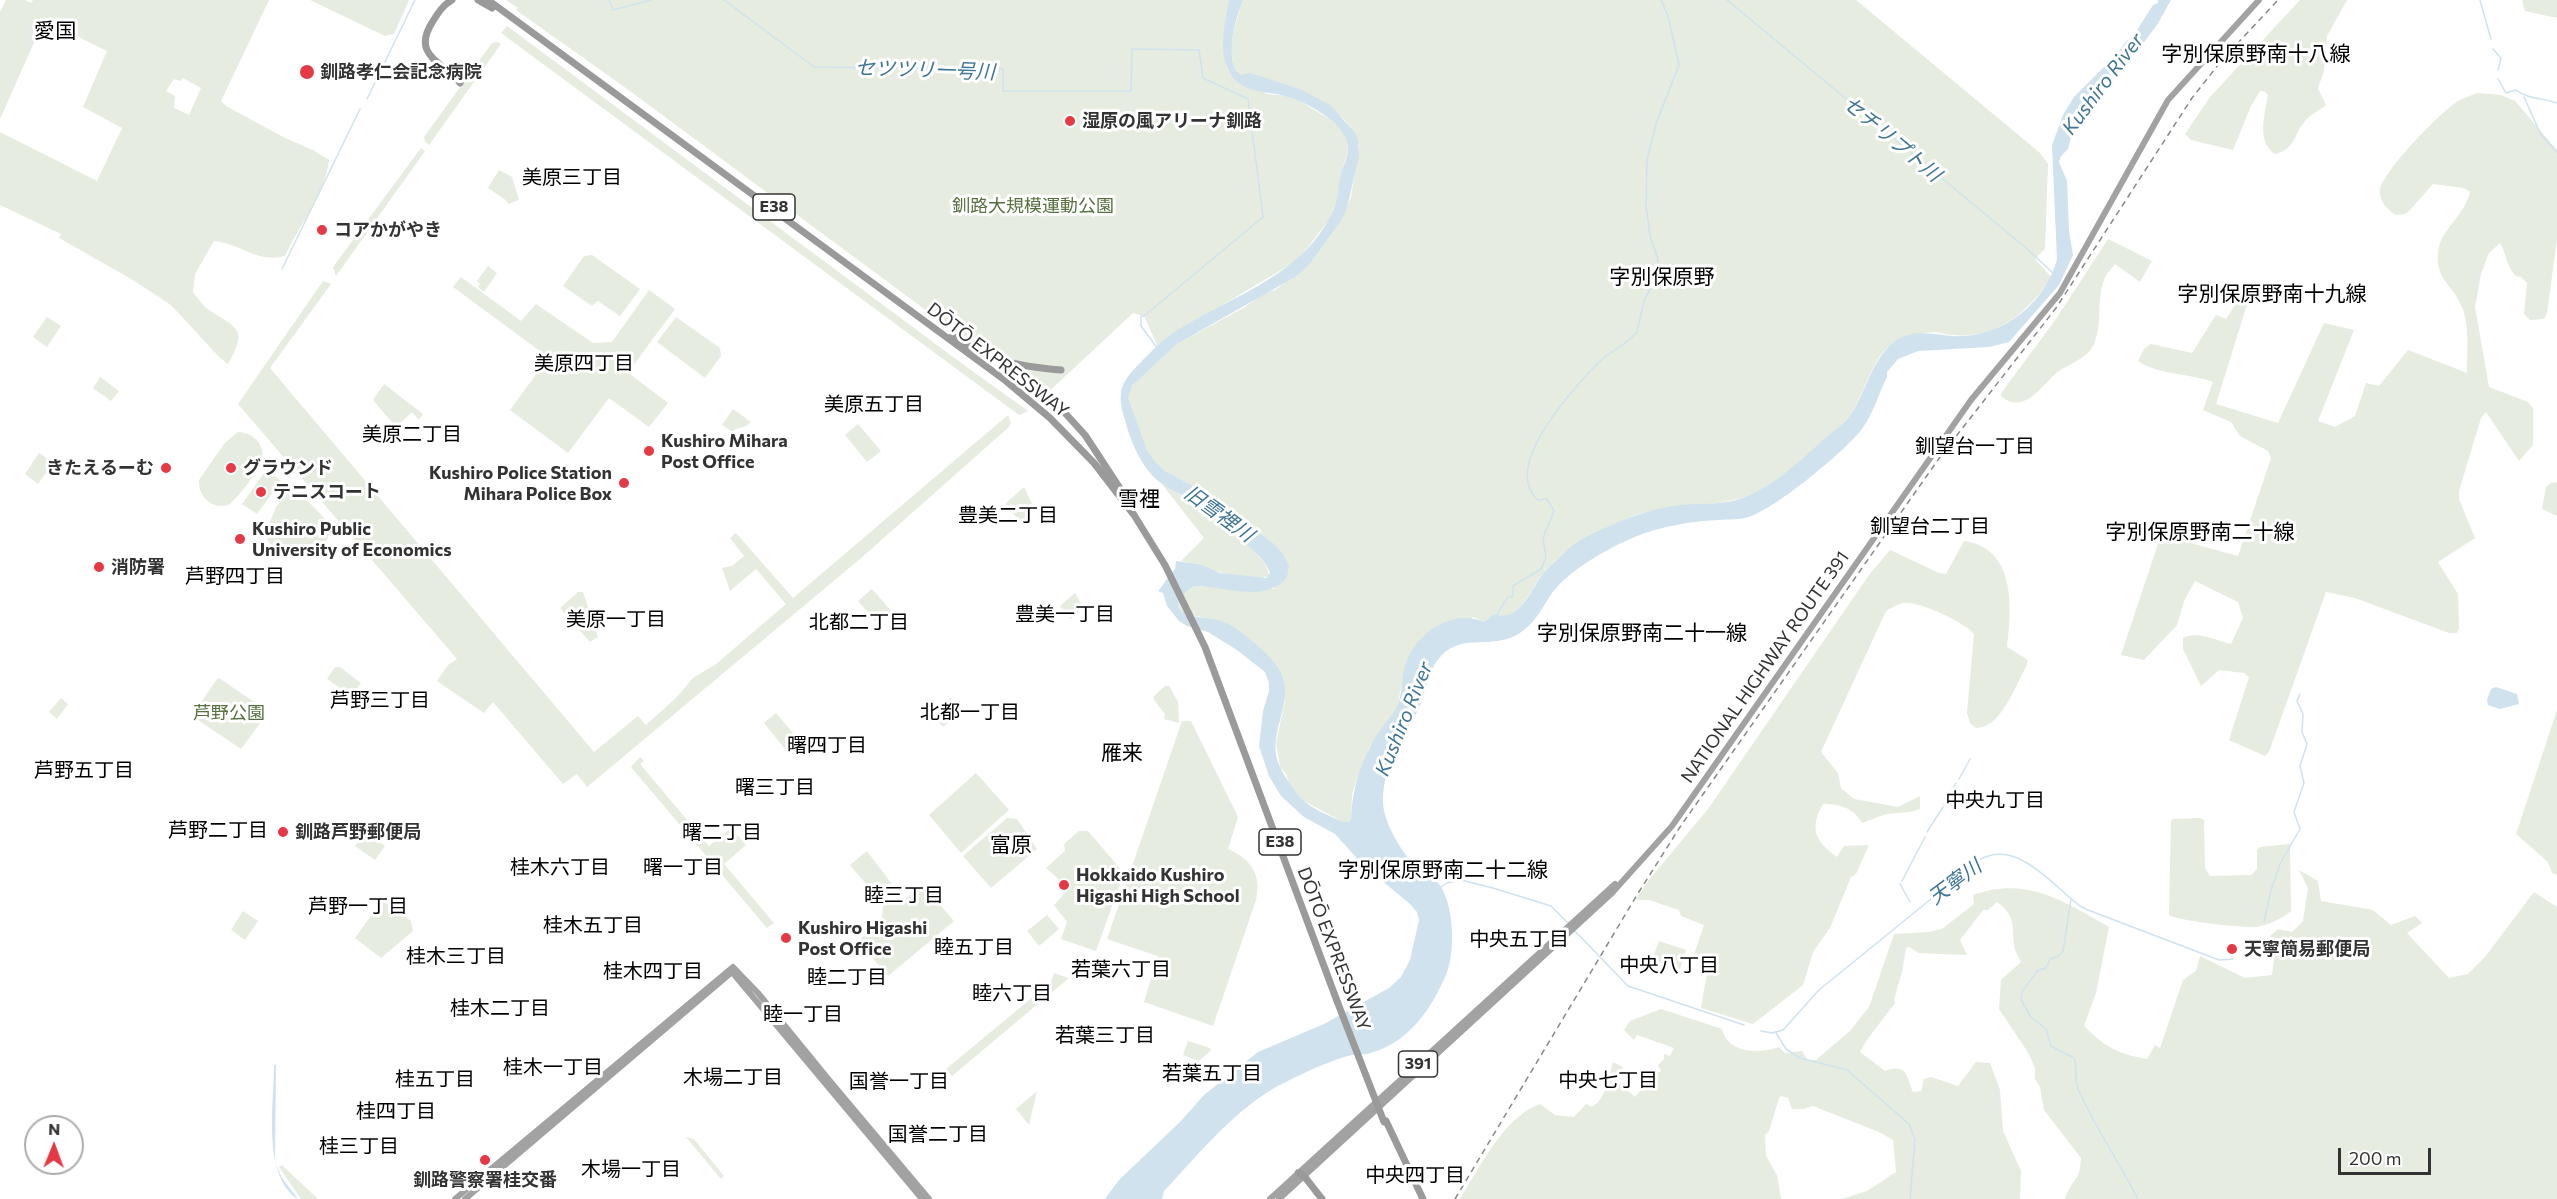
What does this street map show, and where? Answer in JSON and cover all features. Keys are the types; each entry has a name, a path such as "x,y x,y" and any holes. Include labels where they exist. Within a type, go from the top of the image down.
{"highway":[{"path":"442,0 426,25 422,45 430,61 460,83 432,59 425,45 429,27 441,8 452,0"},
{"path":"478,0 507,14"},
{"name":"DŌTŌ EXPRESSWAY","path":"488,0 942,330 1051,417 1102,469 1137,513 1166,564 1220,685 1385,1122 1422,1199"},
{"name":"DŌTŌ EXPRESSWAY","path":"493,0 507,14 1034,403"},
{"name":"NATIONAL HIGHWAY ROUTE 391","path":"1301,1176 1630,873 1672,826 1971,400 2052,304 2168,100 2259,0"},
{"path":"942,330 992,358 1017,366 1061,370"},
{"path":"1055,402 1085,435 1137,513"},
{"name":"DŌTŌ EXPRESSWAY","path":"1051,417 1078,445 1121,497 1166,564"},
{"path":"465,1199 727,971 736,968 929,1199"},
{"path":"455,1199 732,972 922,1199"},
{"path":"1301,1176 1321,1199"},
{"name":"391","path":"1270,1199 1301,1176"},
{"name":"391","path":"1279,1199 1301,1176"}],"green space":[{"path":"6,0 25,0 31,3 33,0 269,0 221,101 226,106 329,160 327,173 317,198 285,256 265,257 214,241 195,274 193,292 205,307 231,324 238,334 235,351 228,364 171,305 133,280 59,238 61,234 0,205 0,132 97,181 122,128 83,107 107,51 44,20 0,119 0,12","holes":["183,78 201,88 189,115 174,108 175,96 166,91 174,79 180,81"]},
{"path":"310,0 409,0 394,34 385,36"},
{"name":"釧路大規模運動公園","path":"506,0 1229,0 1224,44 1228,70 1267,94 1288,96 1331,120 1347,137 1348,151 1341,173 1338,198 1328,221 1298,260 1167,338 1158,347 1144,316 1133,313 1043,397 630,91 516,10 518,8"},
{"path":"1243,0 1856,0 2040,153 2048,164 2045,249 2035,259 2052,278 2021,312 1997,328 1968,335 1925,333 1908,336 1894,342 1879,357 1856,406 1844,423 1812,452 1769,485 1741,498 1711,504 1665,508 1625,519 1578,543 1563,554 1545,571 1524,602 1511,613 1494,614 1484,622 1473,617 1403,679 1397,707 1369,748 1356,782 1352,794 1351,819 1349,822 1343,822 1304,801 1290,786 1286,774 1280,767 1276,743 1285,701 1273,661 1224,622 1183,613 1178,607 1180,600 1188,590 1195,586 1274,589 1273,543 1203,491 1165,471 1147,450 1127,398 1132,386 1177,344 1245,307 1264,293 1275,290 1310,264 1341,221 1351,197 1359,147 1354,131 1343,118 1300,89 1240,75 1234,70 1231,50 1233,33"},
{"path":"2300,0 2347,0 2327,36 2324,71 2318,88 2326,105 2306,120 2287,149 2275,154 2265,142 2263,127 2268,95 2264,91 2260,91 2251,106 2233,150 2191,140 2185,134 2210,97"},
{"path":"2522,0 2557,0 2557,18 2525,11"},
{"path":"507,26 1028,411 1019,415 501,33"},
{"path":"492,43 501,44 429,145 425,142 424,137"},
{"path":"2478,93 2501,95 2515,101 2557,150 2557,240 2547,313 2544,319 2530,320 2524,314 2527,283 2521,277 2516,276 2508,265 2500,243 2489,253 2481,274 2475,307 2489,387 2528,402 2533,408 2533,445 2519,461 2486,412 2481,418 2459,491 2459,499 2475,538 2438,562 2458,594 2459,629 2457,633 2449,633 2355,598 2326,592 2269,752 2265,756 2229,740 2249,677 2244,673 2219,670 2201,686 2183,649 2183,638 2194,635 2231,644 2243,618 2238,602 2195,581 2184,601 2177,625 2144,660 2121,655 2161,535 2238,556 2271,458 2268,451 2240,436 2231,422 2203,410 2213,382 2155,369 2138,361 2144,349 2151,344 2192,353 2216,315 2226,319 2241,296 2249,298 2216,404 2278,423 2324,323 2354,330 2318,421 2335,427 2355,416 2366,383 2379,386 2408,350 2467,373 2466,320 2457,298 2439,269 2438,252 2443,237 2463,209 2470,192 2464,188 2433,184 2409,211 2396,215 2384,205 2380,190 2391,170 2428,128 2460,100"},
{"path":"421,148 425,151 336,276 333,267"},
{"path":"499,170 512,177 519,200 508,204 488,188"},
{"path":"2108,239 2152,261 2140,282 2115,264 2106,276 2102,288 2097,336 2091,350 2059,371 2030,398 2017,403 2001,396 2056,319"},
{"path":"592,255 640,289 620,316 598,301 592,306 563,286 584,256"},
{"path":"488,266 497,273 484,292 478,287 480,284 477,281"},
{"path":"461,277 521,321 536,304 593,343 612,342 649,290 675,309 632,367 631,375 668,403 649,427 609,398 568,453 510,410 545,362 544,354 453,287"},
{"path":"323,281 331,284 270,368 594,752 638,716 646,725 676,698 693,678 716,664 786,604 756,569 730,591 722,568 732,566 744,556 730,538 736,533 793,598 1008,415 1011,423 860,559 587,787 577,774 563,784 493,702 484,713 437,681 448,665 457,659 238,404"},
{"path":"47,317 61,326 47,347 33,337"},
{"path":"676,317 720,348 721,356 705,378 657,342"},
{"path":"100,377 119,391 111,401 93,388"},
{"path":"384,384 423,414 419,420 412,412 396,427 373,400"},
{"path":"733,409 751,422 732,432 722,425"},
{"path":"858,424 881,451 867,462 845,435"},
{"name":"グラウンド","path":"238,432 249,434 257,441 262,450 261,461 248,484 230,504 218,506 204,497 199,480 224,444"},
{"path":"39,453 53,463 38,484 25,474"},
{"name":"テニスコート","path":"266,470 281,481 257,514 242,504"},
{"path":"2557,482 2557,516 2542,509 2546,487"},
{"path":"1162,484 1189,500 1242,539 1266,565 1269,576 1238,577 1181,561 1204,538"},
{"path":"1024,487 1035,510 1020,522 1005,504"},
{"path":"289,492 302,495 331,525 328,538 321,548 312,555 301,558 291,558 280,554 271,546 265,534 276,507"},
{"path":"1964,541 1981,546 1993,555 2002,567 2007,582 2010,615 2007,647 2028,660 2012,695 1993,721 1976,728 1970,723 1967,713 1974,634 1951,618 1919,605 1903,603 1886,611 1821,752 1838,773 1841,788 1854,799 1898,807 1920,796 1920,809 1886,814 1862,823 1851,810 1823,804 1815,828 1819,840 1830,851 1837,857 1844,846 1869,845 1856,874 1851,877 1830,928 1813,952 1803,985 1753,1024 1701,1008 1709,961 1694,955 1704,925 1681,916 1679,910 1649,900 1636,900 1648,881 1708,809 1869,575 1890,550 1939,573 1946,574"},
{"path":"872,589 892,612 878,624 858,601"},
{"path":"578,592 583,592 598,637 590,642 560,608"},
{"path":"1075,593 1083,607 1071,619 1060,606"},
{"path":"335,667 340,667 361,683 352,696 327,679"},
{"name":"芦野公園","path":"219,678 266,710 267,714 241,749 192,716"},
{"path":"1165,686 1169,686 1178,702 1179,723 1164,719 1165,714 1154,700 1154,696"},
{"path":"61,698 68,704 57,719 49,712"},
{"path":"950,698 961,712 943,727 932,714"},
{"path":"2557,710 2557,875 2552,873 2548,862 2516,834"},
{"path":"776,713 798,739 785,749 764,723"},
{"path":"1182,721 1191,721 1238,817 1228,849 1249,863 1257,883 1256,900 1213,1026 1144,1002 1158,956 1107,939"},
{"path":"640,757 644,761 640,764 709,846 731,828 746,845 724,864 774,923 767,928 631,767"},
{"path":"976,773 1009,810 961,853 929,815"},
{"path":"1007,818 1017,819 1037,849 991,888 963,856"},
{"path":"2200,818 2204,820 2205,868 2210,876 2251,875 2257,869 2257,850 2260,847 2290,844 2291,911 2275,921 2257,927 2212,924 2169,915 2171,821"},
{"path":"1079,831 1088,831 1124,873 1096,951 1061,939 1067,922 1054,905 1069,888 1046,868 1065,851 1064,844"},
{"path":"365,832 385,846 375,860 355,846"},
{"path":"867,851 904,900 923,885 954,921 888,976 858,941 882,920 883,904 850,865"},
{"path":"2299,870 2318,881 2321,901 2373,910 2391,925 2415,916 2422,923 2407,933 2449,978 2468,974 2485,957 2534,892 2557,907 2557,1199 2065,1199 2079,1172 2081,1158 2044,1110 2040,1087 2035,1079 2035,1068 2029,1054 1999,1009 2001,980 2021,962 2014,947 2010,917 1997,902 1988,910 1983,910 1960,940 1967,955 1919,953 1909,947 1906,948 1895,1003 1860,1052 1885,1071 1902,1070 1908,1077 1913,1092 1921,1091 1924,1079 1931,1077 1958,1086 1976,1062 1990,1063 2000,1090 2003,1131 2021,1171 2020,1199 1842,1199 1867,1191 1896,1172 1893,1140 1879,1132 1813,1106 1792,1109 1788,1098 1781,1096 1769,1131 1765,1135 1766,1156 1777,1175 1781,1199 1460,1199 1494,1145 1515,1120 1527,1111 1540,1104 1555,1115 1574,1117 1586,1104 1592,1107 1604,1093 1613,1062 1623,1067 1616,1080 1635,1097 1651,1077 1661,1071 1658,1065 1664,1059 1664,1054 1670,1056 1674,1048 1637,1035 1634,1040 1624,1030 1630,1021 1661,1009 1722,1029 1725,1037 1737,1048 1762,1051 1779,1047 1785,1053 1802,1051 1808,1061 1816,1060 1850,1031 1869,1007 1894,934 1942,929 1974,904 1973,895 1992,890 2011,888 2044,894 2076,908 2109,927 2096,993 2084,1026 2112,1048 2128,1055 2147,1059 2155,1045 2160,1048 2183,980 2196,971 2200,956 2245,978 2272,975 2274,961 2270,936 2278,929 2292,932 2303,921 2308,888"},
{"path":"382,900 411,921 413,931 381,958 355,938"},
{"path":"243,911 258,921 245,940 231,930"},
{"path":"1047,915 1059,929 1039,946 1027,931"},
{"path":"1659,941 1686,950 1680,969 1652,960"},
{"path":"1054,973 1069,978 952,1076 946,1069 1051,982"},
{"path":"1188,1041 1211,1050 1199,1061 1183,1055"},
{"path":"1037,1091 1029,1125 1016,1109"},
{"path":"686,1137 694,1139 724,1176 721,1179"},
{"path":"282,1165 318,1199 301,1199 279,1167"}],"water":[{"path":"1229,0 1243,0 1232,44 1235,70 1241,75 1250,73 1300,89 1330,105 1354,131 1358,140 1359,156 1347,208 1341,221 1310,264 1295,277 1177,344 1132,386 1128,398 1147,450 1154,460 1165,471 1203,491 1273,543 1283,554 1289,566 1287,577 1278,585 1256,592 1195,586 1183,595 1178,607 1187,614 1219,620 1237,629 1274,662 1282,674 1285,687 1276,746 1281,769 1307,804 1343,822 1349,822 1362,764 1378,733 1397,706 1405,666 1410,654 1426,634 1447,621 1459,618 1484,622 1494,614 1512,613 1525,601 1545,571 1568,549 1616,523 1665,507 1730,502 1765,487 1791,468 1848,418 1885,350 1901,337 1915,334 1952,336 1987,332 2018,316 2031,304 2051,276 2057,259 2052,145 2063,115 2074,97 2116,55 2127,40 2131,41 2131,36 2134,35 2153,5 2158,3 2158,0 2171,0 2157,25 2129,62 2089,105 2072,133 2068,149 2061,156 2059,162 2067,181 2069,231 2073,255 2059,285 2009,342 1989,347 1918,351 1898,359 1887,372 1876,403 1862,429 1824,466 1772,505 1745,518 1657,529 1626,541 1591,560 1559,584 1535,619 1520,633 1500,641 1469,643 1450,648 1436,662 1432,668 1421,705 1389,767 1383,802 1387,820 1396,840 1415,866 1438,883 1443,891 1452,927 1451,953 1446,975 1433,1001 1416,1024 1406,1034 1382,1049 1340,1058 1320,1066 1256,1100 1227,1124 1201,1151 1164,1191 1162,1199 1105,1199 1119,1180 1180,1122 1204,1095 1258,1052 1324,1024 1389,988 1401,977 1410,960 1419,920 1417,912 1410,904 1363,865 1335,834 1304,817 1281,796 1269,776 1259,746 1263,711 1269,691 1265,672 1237,650 1208,632 1187,626 1179,621 1167,606 1163,593 1158,591 1175,569 1176,561 1202,565 1220,573 1266,578 1270,573 1258,555 1211,514 1192,500 1167,487 1150,473 1134,447 1128,429 1121,404 1123,386 1136,367 1169,336 1262,283 1284,269 1304,252 1321,232 1334,208 1348,151 1343,133 1317,110 1288,97 1247,88 1234,79 1226,63 1223,45"},
{"path":"2496,687 2517,694 2519,704 2500,709 2488,705 2487,700 2491,689"},
{"path":"276,1064 275,1159 272,1119 274,1066"},
{"path":"277,1167 282,1178 298,1199 287,1188 279,1174"}],"waterway":[{"path":"367,99 415,0"},
{"name":"セツツリ一号川","path":"609,0 613,10 651,0"},
{"name":"セツツリ一号川","path":"724,0 814,67 1003,69 1003,91 1131,91 1132,49 1199,50 1203,78 1248,99 1263,217 1144,316 1141,316 1141,326 1158,349"},
{"path":"1496,616 1507,598 1513,596 1513,586 1541,569 1546,558 1543,538 1554,511 1547,499 1538,500 1529,486 1528,468 1534,449 1558,409 1586,375 1602,359 1637,332 1644,301 1655,279 1658,259 1650,236 1646,206 1647,159 1657,121 1679,65 1668,16 1661,0"},
{"name":"セチリプト川","path":"1727,0 2026,248 2053,273"},
{"path":"2480,0 2491,39"},
{"path":"2493,49 2501,58 2498,70"},
{"path":"2498,79 2506,93 2516,90 2530,97 2557,103"},
{"path":"2524,97 2541,135 2557,152"},
{"path":"282,269 360,109"},
{"path":"2264,922 2280,864 2300,829 2294,812 2304,783 2300,766 2307,744 2302,732 2303,714 2297,701 2300,694"},
{"path":"1959,779 1970,759"},
{"path":"1944,804 1956,783"},
{"path":"1927,832 1943,807"},
{"path":"1902,881 1925,837"},
{"name":"天寧川","path":"1761,1031 1772,1033 1783,1030 1819,990 1979,860 1993,855 2007,855 2020,859 2046,876 2080,906 2088,910 2219,960 2233,959"},
{"name":"天寧川","path":"1441,887 1461,880 1493,888 1551,906 1569,924"},
{"path":"1900,884 1910,902"},
{"name":"天寧川","path":"2071,900 2063,951 2059,956 2050,959 2046,968 2038,970 2022,992 2021,1000 2031,1017 2046,1029 2051,1046 2074,1058 2078,1089 2138,1199"},
{"name":"天寧川","path":"1574,930 1628,986 1744,1025"},
{"path":"2244,954 2254,950 2260,938"},
{"path":"1776,1033 1786,1049 1800,1058 1847,1070 1909,1124 1915,1139 1910,1199"}],"railway":[{"path":"1455,1199 1680,827 1940,457 2056,308 2192,98 2222,60 2278,0"}],"place":[{"name":"釧路孝仁会記念病院","path":"307,72"},
{"name":"湿原の風アリーナ釧路","path":"1070,121"},
{"name":"コアかがやき","path":"322,230"},
{"name":"Kushiro Mihara Post Office","path":"649,451"},
{"name":"きたえるーむ","path":"166,468"},
{"name":"グラウンド","path":"231,468"},
{"name":"Kushiro Police Station Mihara Police Box","path":"624,483"},
{"name":"テニスコート","path":"261,492"},
{"name":"Kushiro Public University of Economics","path":"240,539"},
{"name":"消防署","path":"99,567"},
{"name":"釧路芦野郵便局","path":"283,832"},
{"name":"Hokkaido Kushiro Higashi High School","path":"1064,885"},
{"name":"Kushiro Higashi Post Office","path":"786,938"},
{"name":"天寧簡易郵便局","path":"2232,949"},
{"name":"釧路警察署桂交番","path":"485,1160"}],"district":[{"name":"愛国","path":"55,31"},
{"name":"字別保原野南十八線","path":"2256,54"},
{"name":"美原三丁目","path":"572,177"},
{"name":"字別保原野","path":"1662,277"},
{"name":"字別保原野南十九線","path":"2272,294"},
{"name":"美原四丁目","path":"584,363"},
{"name":"美原五丁目","path":"874,404"},
{"name":"美原二丁目","path":"412,434"},
{"name":"釧望台一丁目","path":"1975,446"},
{"name":"雪裡","path":"1139,499"},
{"name":"豊美二丁目","path":"1008,515"},
{"name":"釧望台二丁目","path":"1930,526"},
{"name":"字別保原野南二十線","path":"2200,532"},
{"name":"芦野四丁目","path":"235,576"},
{"name":"豊美一丁目","path":"1065,614"},
{"name":"美原一丁目","path":"616,619"},
{"name":"北都二丁目","path":"859,622"},
{"name":"字別保原野南二十一線","path":"1642,633"},
{"name":"芦野三丁目","path":"380,700"},
{"name":"北都一丁目","path":"970,712"},
{"name":"曙四丁目","path":"827,745"},
{"name":"雁来","path":"1122,753"},
{"name":"芦野五丁目","path":"84,770"},
{"name":"曙三丁目","path":"775,787"},
{"name":"中央九丁目","path":"1995,800"},
{"name":"芦野二丁目","path":"218,830"},
{"name":"曙二丁目","path":"722,832"},
{"name":"富原","path":"1011,845"},
{"name":"桂木六丁目","path":"560,867"},
{"name":"曙一丁目","path":"683,867"},
{"name":"字別保原野南二十二線","path":"1443,870"},
{"name":"睦三丁目","path":"904,895"},
{"name":"芦野一丁目","path":"358,906"},
{"name":"桂木五丁目","path":"593,925"},
{"name":"中央五丁目","path":"1519,939"},
{"name":"睦五丁目","path":"974,947"},
{"name":"桂木三丁目","path":"456,956"},
{"name":"中央八丁目","path":"1669,965"},
{"name":"若葉六丁目","path":"1121,969"},
{"name":"桂木四丁目","path":"653,971"},
{"name":"睦二丁目","path":"847,977"},
{"name":"睦六丁目","path":"1012,993"},
{"name":"桂木二丁目","path":"500,1008"},
{"name":"睦一丁目","path":"803,1014"},
{"name":"若葉三丁目","path":"1105,1035"},
{"name":"桂木一丁目","path":"553,1067"},
{"name":"若葉五丁目","path":"1212,1073"},
{"name":"木場二丁目","path":"733,1077"},
{"name":"桂五丁目","path":"435,1079"},
{"name":"中央七丁目","path":"1608,1080"},
{"name":"国誉一丁目","path":"899,1081"},
{"name":"桂四丁目","path":"396,1111"},
{"name":"国誉二丁目","path":"938,1134"},
{"name":"桂三丁目","path":"359,1146"},
{"name":"木場一丁目","path":"631,1169"},
{"name":"中央四丁目","path":"1415,1175"}],"water label":[{"name":"Kushiro River","path":"2103,84"},
{"name":"旧雪裡川","path":"1219,514"},
{"name":"Kushiro River","path":"1404,719"}]}
